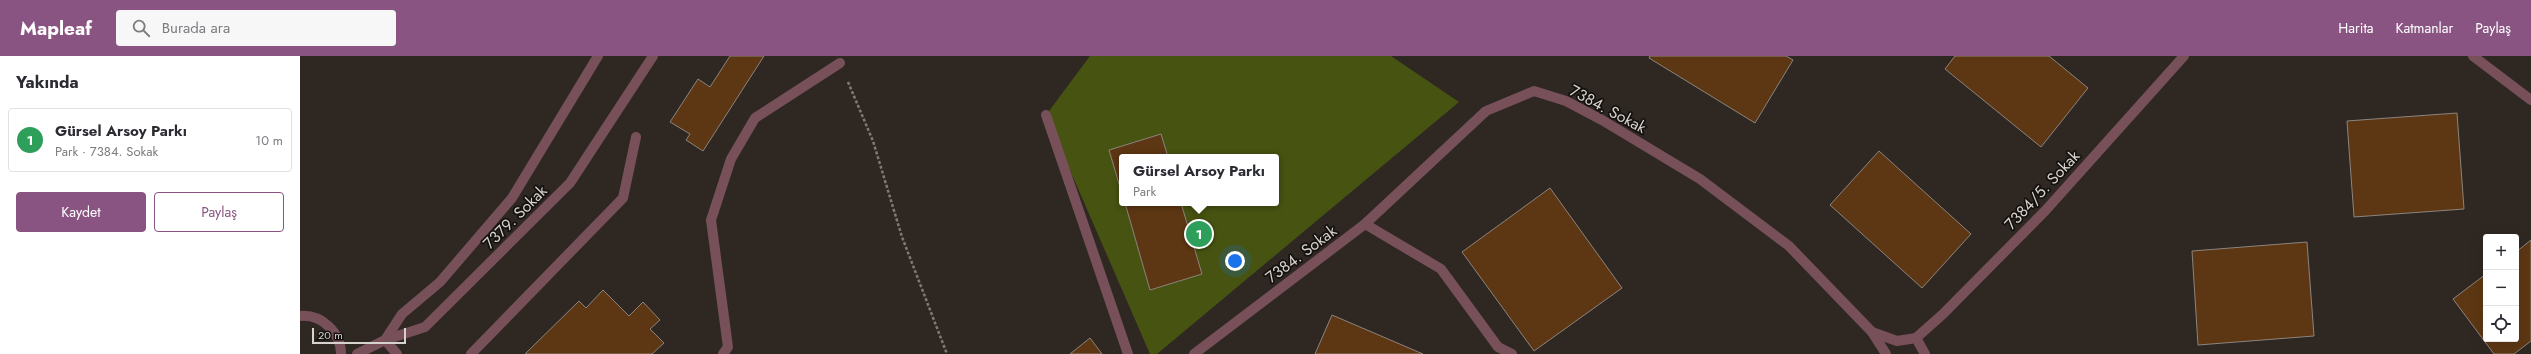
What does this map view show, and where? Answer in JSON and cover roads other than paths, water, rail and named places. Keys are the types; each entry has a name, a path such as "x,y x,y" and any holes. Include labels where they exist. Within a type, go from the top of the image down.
{"street":[{"path":"398,354 385,340 402,314 440,282 512,198 598,56"},
{"name":"7379. Sokak","path":"357,354 385,340 425,327 570,183 653,56"},
{"name":"7384/5. Sokak","path":"1916,338 1943,314 2045,211 2184,56"},
{"path":"2473,56 2531,100"},
{"path":"723,354 728,347 711,220 731,159 754,118 840,63"},
{"name":"7384. Sokak","path":"1194,354 1365,224 1486,110 1534,92 1566,101 1602,120 1700,179 1789,246 1872,332 1896,341 1916,338"},
{"path":"1046,115 1128,354"},
{"path":"471,354 623,198 636,137"},
{"path":"1365,224 1441,269 1498,347 1512,354"},
{"path":"300,316 318,319 329,326 337,336 341,354"},
{"path":"1872,332 1886,354"},
{"path":"1916,338 1925,354"}],"place":[{"name":"Gürsel Arsoy Parkı","path":"1199,234"}]}
